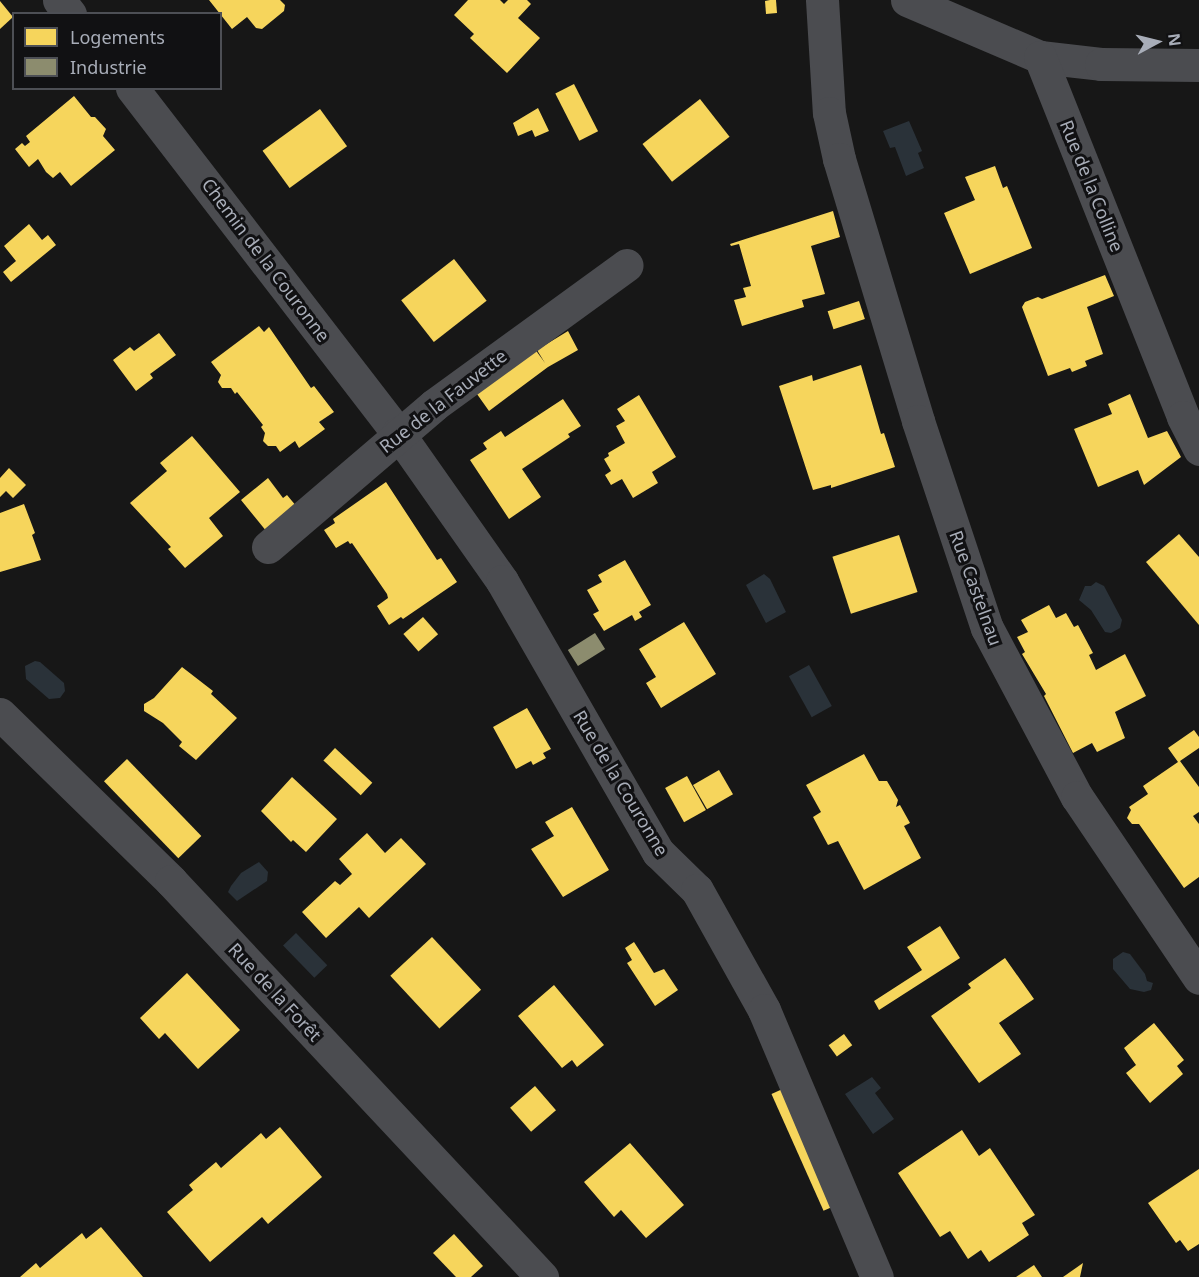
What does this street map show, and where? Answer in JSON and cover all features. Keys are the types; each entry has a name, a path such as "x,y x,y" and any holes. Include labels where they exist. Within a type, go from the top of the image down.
{"street":[{"path":"58,0 68,12"},
{"name":"Rue Castelnau","path":"822,0 829,113 839,159 918,421 987,628 1077,797 1199,978"},
{"path":"907,0 1040,57 1101,64 1199,65"},
{"name":"Rue de la Colline","path":"1040,57 1183,417 1199,449"},
{"name":"Chemin de la Couronne","path":"134,90 398,434"},
{"name":"Rue de la Fauvette","path":"268,547 434,405 627,265"},
{"name":"Rue de la Couronne","path":"398,434 502,581 657,852 697,890 764,1010 877,1277"},
{"name":"Rue de la Forêt","path":"0,714 171,881 542,1277"}],"shaded area":[{"path":"909,121 922,151 918,153 924,168 906,176 895,147 890,148 883,131"},
{"path":"764,574 770,579 786,612 766,623 746,585"},
{"path":"1096,582 1104,586 1122,620 1120,628 1111,633 1105,632 1091,610 1079,600 1085,586 1091,586"},
{"path":"35,661 40,662 64,683 65,691 60,698 49,699 26,679 25,666"},
{"path":"809,665 832,706 812,717 789,676"},
{"path":"259,862 268,872 267,881 237,901 228,892 231,886 241,873"},
{"path":"296,933 327,965 314,978 283,946"},
{"path":"1123,952 1130,954 1145,974 1147,981 1153,983 1151,990 1144,992 1130,989 1113,969 1113,959"},
{"path":"872,1077 881,1088 875,1093 894,1119 873,1134 845,1094"}],"building: Logements":[{"path":"209,0 280,0 285,5 284,11 262,29 256,28 247,17 232,29 222,16 222,12 219,12"},
{"path":"468,0 500,0 504,4 508,0 527,0 531,4 518,18 540,38 507,73 470,38 474,34 454,15"},
{"path":"776,0 777,13 766,14 765,1"},
{"path":"0,1 12,18 0,29"},
{"path":"574,84 598,131 579,141 555,94"},
{"path":"74,96 91,117 95,117 106,129 103,136 115,150 71,186 60,172 53,178 38,159 29,167 15,149 22,143 25,146 30,142 26,136"},
{"path":"700,99 730,137 672,182 642,144"},
{"path":"538,108 549,131 535,137 532,130 518,136 513,123"},
{"path":"320,109 347,146 290,188 263,151"},
{"path":"995,166 1003,188 1007,186 1032,248 970,274 944,213 975,200 965,177"},
{"path":"833,211 840,237 811,246 825,294 802,300 804,307 742,326 734,300 746,297 743,288 751,286 739,244 731,246 730,244"},
{"path":"29,224 42,240 48,235 56,245 11,282 3,272 16,261 4,246"},
{"path":"454,259 487,301 434,342 401,300"},
{"path":"1105,275 1114,296 1087,307 1103,354 1085,361 1087,366 1072,372 1070,368 1048,376 1022,307 1025,302 1038,297 1042,299"},
{"path":"859,301 865,319 833,329 828,311"},
{"path":"259,326 264,332 269,327 311,388 314,386 334,412 319,422 325,429 299,448 295,441 280,452 276,446 268,446 263,441 265,433 261,427 263,425 237,392 235,394 231,388 222,388 218,382 221,375 211,362"},
{"path":"568,331 578,350 548,367 489,411 472,387 532,345 545,363 537,350"},
{"path":"159,333 176,355 150,374 153,378 136,391 113,360 130,347 134,351"},
{"path":"861,365 881,434 884,433 895,467 831,488 831,485 813,490 779,386 812,375 813,381"},
{"path":"1130,394 1148,438 1167,431 1181,457 1144,485 1138,470 1098,487 1074,429 1112,414 1108,404"},
{"path":"639,395 676,457 652,472 658,483 633,498 622,479 611,485 605,475 611,471 604,459 609,456 608,453 625,443 616,426 625,421 617,409"},
{"path":"563,399 581,426 568,434 570,437 522,469 541,497 509,519 470,460 487,449 483,443 501,431 505,437"},
{"path":"192,436 240,492 209,518 223,536 185,568 168,549 171,547 130,503 167,471 160,463"},
{"path":"9,468 26,485 13,498 6,491 0,497 0,478"},
{"path":"268,478 283,498 287,495 297,507 267,532 241,500"},
{"path":"386,482 437,560 441,558 457,582 403,619 401,617 389,625 377,606 388,598 387,594 352,543 348,541 336,548 324,530 335,523 333,519"},
{"path":"24,504 35,533 32,535 41,560 0,572 0,513"},
{"path":"1179,534 1199,557 1199,625 1146,562"},
{"path":"899,535 918,592 851,614 832,557"},
{"path":"625,560 651,605 639,612 642,617 635,621 632,615 604,631 593,614 599,611 587,590 602,582 598,575"},
{"path":"1049,605 1056,618 1066,613 1074,627 1078,625 1093,653 1089,655 1096,670 1125,654 1146,696 1115,712 1125,738 1097,752 1092,743 1073,753 1044,696 1046,694 1022,654 1025,652 1017,637 1028,632 1021,620"},
{"path":"423,617 438,634 418,651 403,634"},
{"path":"684,622 716,674 661,708 646,683 656,677 639,649"},
{"path":"182,667 213,691 211,694 237,718 196,760 179,746 182,742 163,723 144,711 144,704 154,698"},
{"path":"527,708 551,749 543,753 546,758 533,765 531,761 516,769 493,727"},
{"path":"1194,730 1199,737 1199,748 1180,761 1199,787 1199,812 1193,816 1199,824 1199,877 1184,888 1139,824 1132,824 1127,818 1131,810 1129,807 1148,794 1143,786 1178,762 1168,748"},
{"path":"335,748 372,783 361,795 323,760"},
{"path":"864,754 879,781 887,781 898,800 896,807 900,805 910,823 904,826 921,858 864,890 838,841 828,845 813,817 821,812 806,785"},
{"path":"127,759 201,836 178,858 104,781"},
{"path":"719,770 733,794 707,809 693,785"},
{"path":"687,776 706,810 684,822 665,788"},
{"path":"292,777 337,819 306,852 293,840 291,842 261,811"},
{"path":"572,807 609,870 563,897 531,849 554,836 545,822"},
{"path":"367,833 385,853 401,838 426,864 369,918 359,907 326,938 302,912 335,881 340,885 352,874 339,859"},
{"path":"940,926 960,958 879,1010 874,1001 922,970 907,947"},
{"path":"432,937 481,990 439,1029 390,976"},
{"path":"634,942 654,973 664,969 678,990 655,1006 627,963 632,960 625,948"},
{"path":"1005,958 1034,999 999,1023 1021,1054 979,1083 931,1016 971,988 968,984"},
{"path":"187,973 240,1030 198,1069 165,1033 159,1039 140,1018"},
{"path":"554,985 604,1045 577,1067 572,1060 562,1068 518,1016"},
{"path":"1154,1023 1184,1060 1177,1066 1183,1074 1150,1103 1126,1073 1136,1065 1124,1048"},
{"path":"844,1034 852,1045 837,1056 829,1045"},
{"path":"535,1086 556,1110 531,1132 510,1108"},
{"path":"787,1087 839,1204 824,1211 771,1094"},
{"path":"280,1127 322,1177 268,1224 262,1217 210,1262 167,1212 193,1190 189,1185 216,1162 221,1168 261,1133 266,1139"},
{"path":"962,1130 979,1156 990,1148 1035,1215 1022,1223 1029,1235 989,1262 981,1250 968,1259 950,1231 940,1237 898,1173"},
{"path":"630,1143 684,1205 646,1238 621,1210 614,1217 584,1182"},
{"path":"1199,1169 1199,1244 1188,1251 1180,1240 1176,1243 1148,1203"},
{"path":"101,1227 143,1277 20,1277 36,1263 40,1268 82,1233 86,1239"},
{"path":"454,1234 483,1266 471,1277 456,1277 433,1253"},
{"path":"1083,1263 1080,1277 1063,1277"},
{"path":"1034,1265 1042,1277 1016,1277"}],"building: Industrie":[{"path":"595,633 605,649 578,666 568,650"}]}
